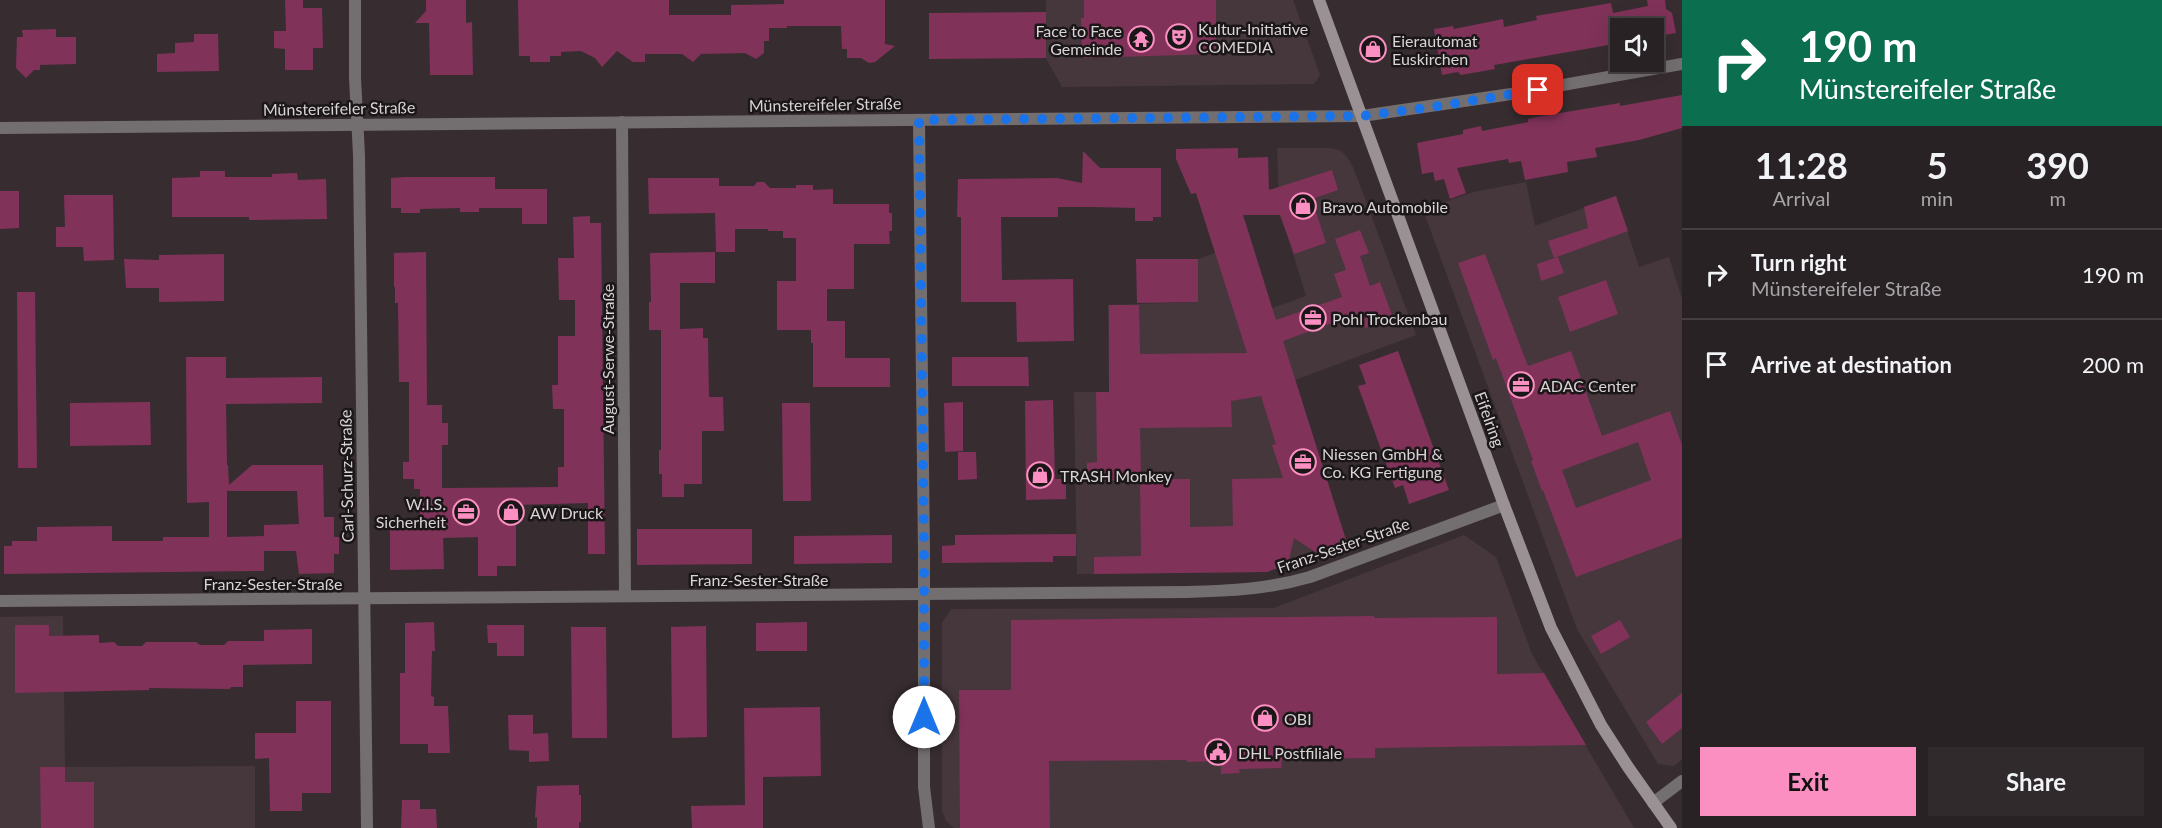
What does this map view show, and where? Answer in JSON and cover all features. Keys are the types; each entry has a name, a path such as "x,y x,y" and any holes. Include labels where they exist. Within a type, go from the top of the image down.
{"main road":[{"name":"Eifelring","path":"1319,0 1545,613 1576,680 1616,750 1671,828"}],"street":[{"name":"Carl-Schurz-Straße","path":"355,0 367,828"},
{"name":"Münstereifeler Straße","path":"0,128 1362,116 1518,93 1682,64"},
{"path":"919,120 925,594 924,787 929,828"},
{"name":"August-Serwe-Straße","path":"622,122 625,596"},
{"name":"Franz-Sester-Straße","path":"0,601 1187,592 1269,587 1310,577 1504,505"},
{"path":"1653,803 1682,781"}],"shaded area":[{"path":"1046,0 1293,0 1320,75 1314,84 1062,87 1046,58 1046,40 1050,40 1050,31 1046,30"},
{"path":"1277,148 1330,148 1341,151 1347,157 1353,167 1416,335 1295,380 1347,543 1267,572 1077,574 1074,392 1109,392 1108,305 1198,302 1198,259 1215,253 1209,232 1245,220 1272,308 1306,296 1279,208"},
{"path":"1526,182 1535,226 1616,196 1639,267 1669,257 1682,299 1682,759 1674,766 1658,764 1577,629 1423,210 1473,192"},
{"path":"1464,535 1496,557 1532,654 1634,828 954,828 946,821 942,811 942,623 951,609 1274,608"},
{"path":"63,616 65,767 255,766 255,828 0,828 0,617"}],"building":[{"path":"285,0 303,0 303,8 322,8 323,48 313,48 313,70 285,70 285,49 274,48 274,31 286,31"},
{"path":"426,0 466,0 466,23 472,22 473,75 430,75 429,23 415,23 426,11"},
{"path":"518,0 669,0 669,15 731,15 731,5 784,4 784,0 885,0 885,44 895,46 875,62 869,63 861,58 847,58 847,49 842,49 841,26 787,26 787,28 769,28 769,41 764,41 764,53 756,59 745,53 701,54 693,62 682,54 645,54 645,62 633,62 617,51 602,67 595,58 581,51 561,52 561,56 550,56 550,62 530,62 530,56 519,56"},
{"path":"1084,0 1216,0 1216,54 1084,58 1081,18 1084,18"},
{"path":"1647,0 1665,0 1666,9 1672,13 1676,33 1664,35 1664,18 1610,18 1610,45 1494,65 1495,69 1461,75 1458,72 1442,75 1434,29 1453,26 1454,29 1503,19 1504,27 1537,20 1536,16 1611,3 1613,13 1648,6"},
{"path":"1046,12 1046,58 929,59 929,13"},
{"path":"56,29 56,37 76,37 76,64 40,65 40,70 34,70 26,78 16,68 17,37 23,37 22,30"},
{"path":"194,34 218,34 219,71 157,72 157,54 175,53 175,43 194,42"},
{"path":"1682,95 1682,128 1639,140 1595,148 1597,157 1567,162 1568,172 1525,180 1521,161 1509,163 1508,159 1457,168 1466,193 1450,199 1444,179 1435,181 1433,172 1422,174 1417,143 1463,134 1463,130 1481,126 1482,131 1528,122 1528,119 1536,117"},
{"path":"1238,148 1238,158 1268,157 1269,190 1332,170 1338,190 1312,199 1326,243 1294,254 1280,215 1243,215 1276,320 1342,297 1334,274 1346,270 1335,239 1360,230 1369,253 1360,256 1370,286 1380,282 1393,318 1365,328 1359,313 1283,341 1347,543 1320,553 1294,538 1288,564 1267,572 1094,574 1094,557 1141,556 1140,480 1087,481 1087,463 1097,462 1096,392 1109,392 1109,305 1139,305 1140,354 1247,353 1196,193 1191,194 1176,159 1176,149","holes":["1261,396 1276,444 1272,445 1283,478 1232,479 1233,526 1190,527 1190,479 1159,479 1159,473 1141,474 1140,428 1232,427 1231,401"]},
{"path":"1083,151 1100,168 1161,168 1161,217 1153,217 1153,221 1135,221 1135,208 1058,207 1058,217 1001,217 1002,280 1073,279 1074,341 1017,342 1016,302 961,302 961,217 957,217 958,179 1057,178 1082,183"},
{"path":"200,171 225,171 225,177 272,177 272,174 297,173 298,180 326,179 327,219 249,220 249,217 172,217 172,178 200,177"},
{"path":"495,177 495,189 547,189 547,224 522,224 522,208 479,208 479,212 460,212 460,208 420,209 420,213 401,213 401,208 391,208 391,178"},
{"path":"648,178 719,178 719,186 754,186 757,182 764,182 770,188 796,188 796,185 813,185 813,190 833,189 833,204 889,204 889,213 892,213 892,231 889,231 890,244 854,244 854,289 827,289 827,321 845,321 845,358 890,358 890,387 813,387 811,330 777,330 777,281 796,281 796,238 783,238 783,231 735,229 735,252 716,252 715,213 649,214"},
{"path":"0,191 19,191 19,228 0,229"},
{"path":"64,195 113,195 114,260 84,261 83,247 56,247 56,227 65,227"},
{"path":"1616,196 1628,231 1554,258 1548,241 1588,228 1584,207"},
{"path":"590,216 590,223 601,223 605,554 588,554 588,503 516,505 516,566 497,566 497,576 478,576 478,537 443,538 444,569 390,570 390,526 420,526 420,489 414,489 414,479 403,479 403,462 409,462 409,382 399,382 398,303 395,303 394,253 426,252 427,405 442,405 442,423 448,423 448,445 442,445 442,488 558,487 558,467 564,467 564,409 553,409 552,385 558,385 558,336 575,336 575,300 559,300 558,258 574,258 573,217"},
{"path":"715,252 715,283 680,283 680,329 703,328 703,338 708,338 709,397 723,397 724,431 702,431 702,484 684,484 684,497 662,497 662,474 659,474 661,330 649,330 650,253"},
{"path":"224,254 224,301 159,302 159,288 126,288 124,259 159,260 159,255"},
{"path":"1485,254 1528,366 1571,351 1602,436 1670,411 1682,445 1682,538 1576,577 1531,461 1533,460 1496,358 1493,360 1458,263","holes":["1638,442 1651,480 1576,508 1562,470"]},
{"path":"1558,257 1564,273 1541,281 1537,264"},
{"path":"1136,259 1198,259 1198,302 1137,303"},
{"path":"1606,280 1618,314 1570,332 1558,297"},
{"path":"17,292 35,292 37,468 18,468"},
{"path":"1398,351 1449,490 1409,504 1403,485 1395,488 1358,386 1366,384 1359,365"},
{"path":"186,357 226,357 226,378 322,377 322,403 226,404 227,465 229,485 252,465 323,465 324,517 334,517 334,537 339,537 339,554 334,554 334,573 299,574 296,551 264,551 264,571 4,574 4,546 12,546 12,541 37,541 37,527 112,526 112,541 163,541 163,537 209,537 209,502 187,503","holes":["227,491 297,491 299,524 264,525 264,536 227,537"]},
{"path":"952,357 1028,357 1029,386 952,386"},
{"path":"1053,400 1055,479 1066,479 1066,499 1026,500 1025,401"},
{"path":"150,402 151,445 70,446 70,403"},
{"path":"963,402 963,451 945,452 944,403"},
{"path":"782,403 810,403 811,501 783,501"},
{"path":"958,452 976,452 977,479 958,480"},
{"path":"637,529 752,529 752,564 637,565"},
{"path":"1076,534 1076,556 1053,556 1053,562 942,563 942,546 955,545 955,535"},
{"path":"892,535 892,563 794,564 794,536"},
{"name":"OBI","path":"1374,616 1374,618 1497,617 1497,674 1544,673 1586,745 1375,748 1375,758 1282,759 1281,768 1239,769 1240,773 1221,774 1221,761 1049,761 1050,828 960,828 959,690 1011,690 1011,620"},
{"path":"1620,620 1630,637 1601,654 1591,636"},
{"path":"434,622 435,651 432,651 431,696 434,697 434,706 448,706 450,753 428,753 428,744 400,744 400,673 405,673 405,623"},
{"path":"807,622 807,651 756,651 756,623"},
{"path":"15,625 49,625 49,636 99,635 99,643 114,642 118,646 142,646 146,642 196,642 200,645 224,645 228,641 264,641 264,630 312,629 312,664 243,665 243,687 231,687 230,689 149,688 149,690 15,693"},
{"path":"487,625 524,625 524,656 497,656 497,643 488,643"},
{"path":"706,626 707,737 672,738 671,627"},
{"path":"571,627 606,627 607,738 572,738"},
{"path":"1682,693 1682,728 1662,744 1646,722"},
{"path":"296,701 331,701 331,793 302,793 302,811 270,811 269,758 255,759 255,733 296,733"},
{"path":"820,707 821,776 763,777 763,828 692,828 691,806 745,805 744,708"},
{"path":"508,715 533,715 533,734 548,733 549,761 529,762 529,751 509,750"},
{"path":"40,767 65,767 65,782 94,782 94,828 41,828"},
{"path":"579,785 581,822 579,822 579,828 537,828 537,817 535,818 537,786"},
{"path":"402,800 420,800 420,809 436,809 437,828 401,828"}],"place":[{"name":"Kultur-Initiative COMEDIA","path":"1179,37"},
{"name":"Face to Face Gemeinde","path":"1141,39"},
{"name":"Eierautomat Euskirchen","path":"1373,49"},
{"name":"Bravo Automobile","path":"1303,206"},
{"name":"Pohl Trockenbau","path":"1313,318"},
{"name":"ADAC Center","path":"1521,385"},
{"name":"Niessen GmbH & Co. KG Fertigung","path":"1303,462"},
{"name":"TRASH Monkey","path":"1040,475"},
{"name":"W.I.S. Sicherheit","path":"466,512"},
{"name":"AW Druck","path":"511,512"},
{"name":"OBI","path":"1265,718"},
{"name":"DHL Postfiliale","path":"1218,752"}],"route":[{"path":"924,717 919,120 1362,116 1538,90"}]}
